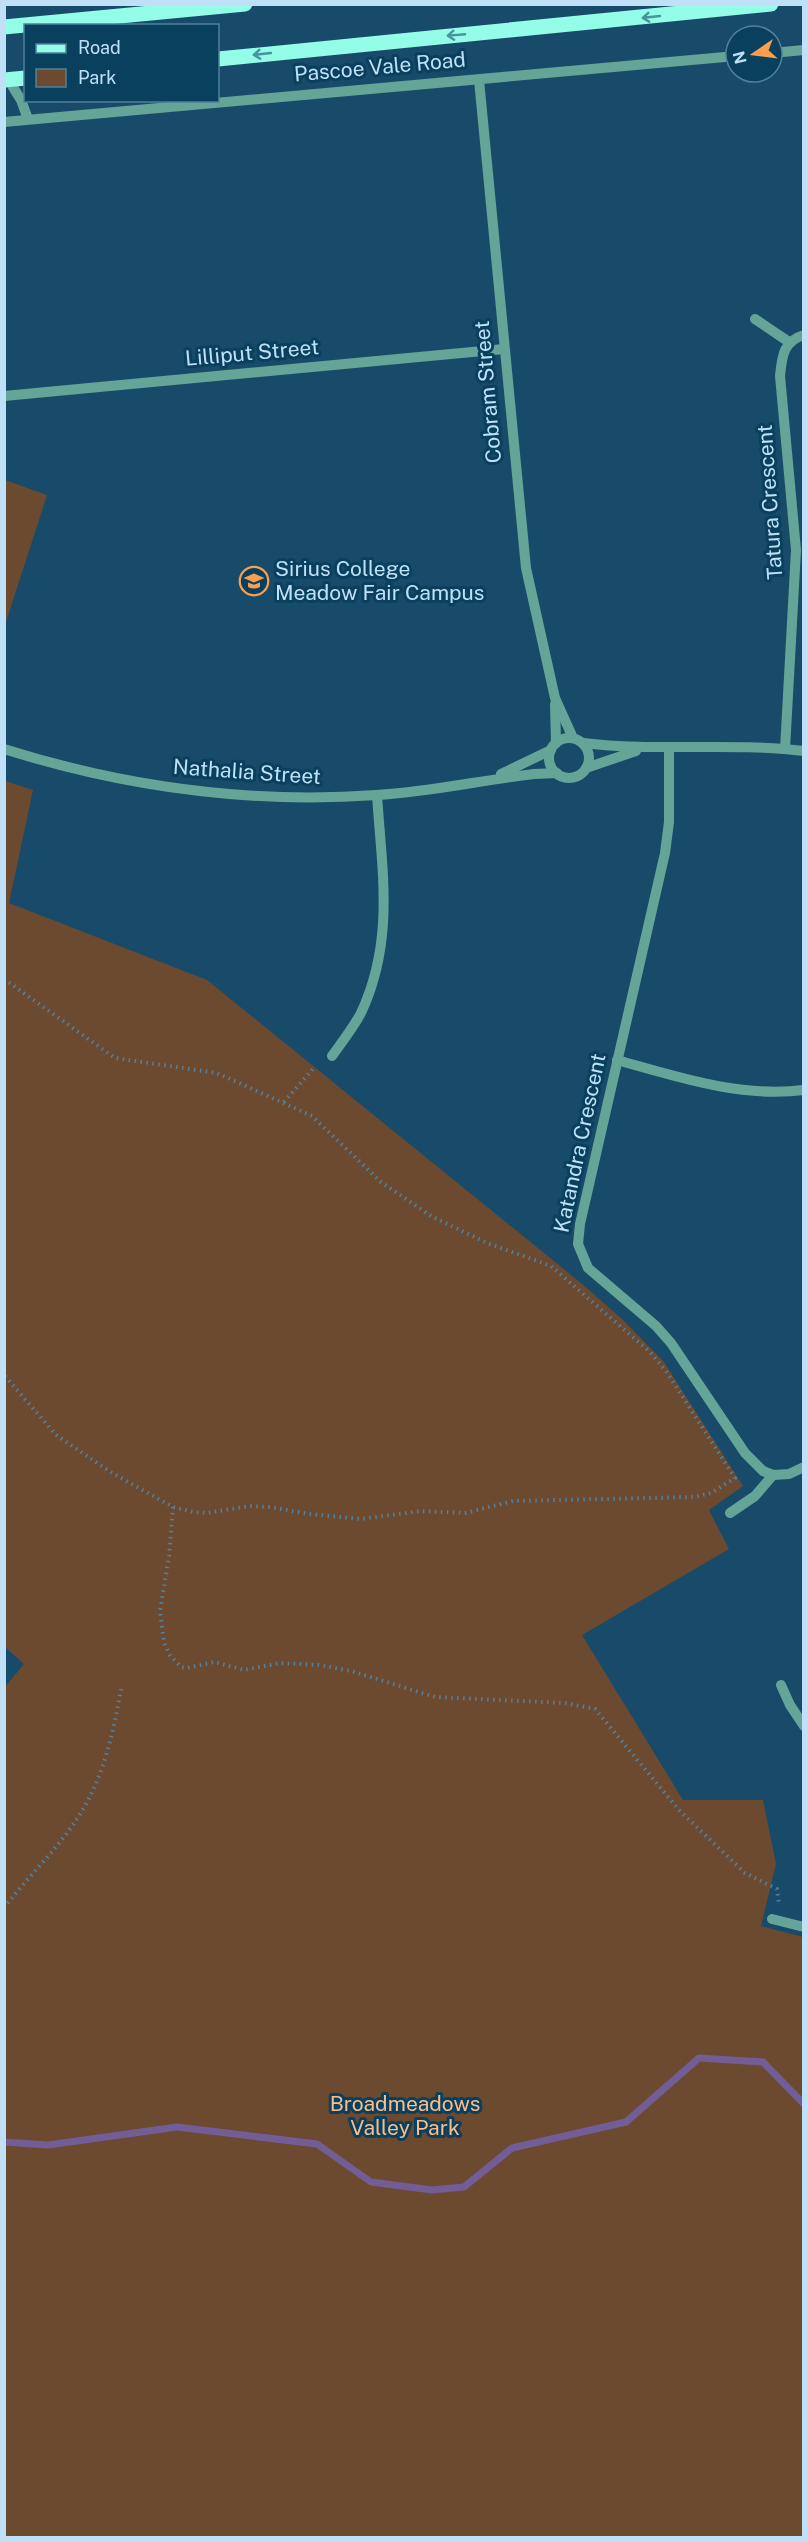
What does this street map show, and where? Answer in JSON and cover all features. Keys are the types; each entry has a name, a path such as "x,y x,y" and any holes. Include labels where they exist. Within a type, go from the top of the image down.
{"main road":[{"path":"35,24 245,4"},
{"name":"Pascoe Vale Road","path":"219,59 771,4"},
{"path":"4,27 24,25"},
{"path":"6,80 24,78"}],"street":[{"path":"784,52 804,50"},
{"name":"Pascoe Vale Road","path":"4,122 724,57"},
{"path":"6,80 21,100 28,119"},
{"name":"Cobram Street","path":"478,80 526,568 555,698 554,746"},
{"path":"755,319 789,342 804,335"},
{"name":"Tatura Crescent","path":"785,749 796,550 780,376 784,348 789,342"},
{"name":"Lilliput Street","path":"4,396 504,349"},
{"name":"Cobram Street","path":"555,698 578,741"},
{"path":"578,741 589,755 586,768 582,773 569,777 557,773 550,762 554,746 567,738 645,749 669,747 804,751"},
{"name":"Nathalia Street","path":"490,779 554,746"},
{"name":"Katandra Crescent","path":"669,747 669,822 665,853 580,1224 578,1244 582,1259 588,1268 656,1326 671,1343 745,1453 763,1471 773,1475"},
{"name":"Nathalia Street","path":"4,749 88,773 139,784 201,792 285,797 377,795 490,779 557,773"},
{"path":"586,768 645,749"},
{"path":"332,1056 360,1014 376,970 384,936 385,906 377,795"},
{"path":"617,1060 703,1083 740,1090 786,1092 804,1090"},
{"path":"730,1513 755,1496 773,1475 789,1474 804,1467"},
{"path":"782,1685 790,1705 804,1725"},
{"path":"776,1920 804,1927"}],"path":[{"path":"4,980 115,1058 217,1073 312,1116 381,1182 431,1216 487,1243 551,1266 650,1352 666,1371 735,1478 711,1493 694,1497 513,1501 453,1514 422,1511 379,1518 343,1519 250,1506 207,1513 173,1507 112,1473 56,1435 4,1375"},
{"path":"284,1102 313,1069"},
{"path":"173,1507 169,1556 160,1611 164,1643 170,1655 181,1667 187,1668 214,1662 244,1670 280,1663 319,1665 351,1671 435,1697 565,1703 595,1709 679,1810 745,1873 777,1889 776,1920"},
{"path":"4,1908 67,1834 84,1810 103,1763 115,1722 121,1689"}],"green space":[{"path":"4,480 47,495 5,625"},
{"name":"Broadmeadows Valley Park","path":"5,781 33,790 9,903 207,980 581,1283 623,1320 664,1362 743,1486 709,1510 729,1549 582,1635 683,1800 763,1800 776,1864 761,1926 803,1937 803,2537 5,2537 4,1688 24,1664 4,1646"}],"waterway":[{"path":"4,2142 48,2145 177,2127 317,2144 371,2182 432,2190 464,2187 512,2148 626,2122 699,2058 763,2062 804,2104"}],"place":[{"name":"Sirius College Meadow Fair Campus","path":"254,581"}]}
